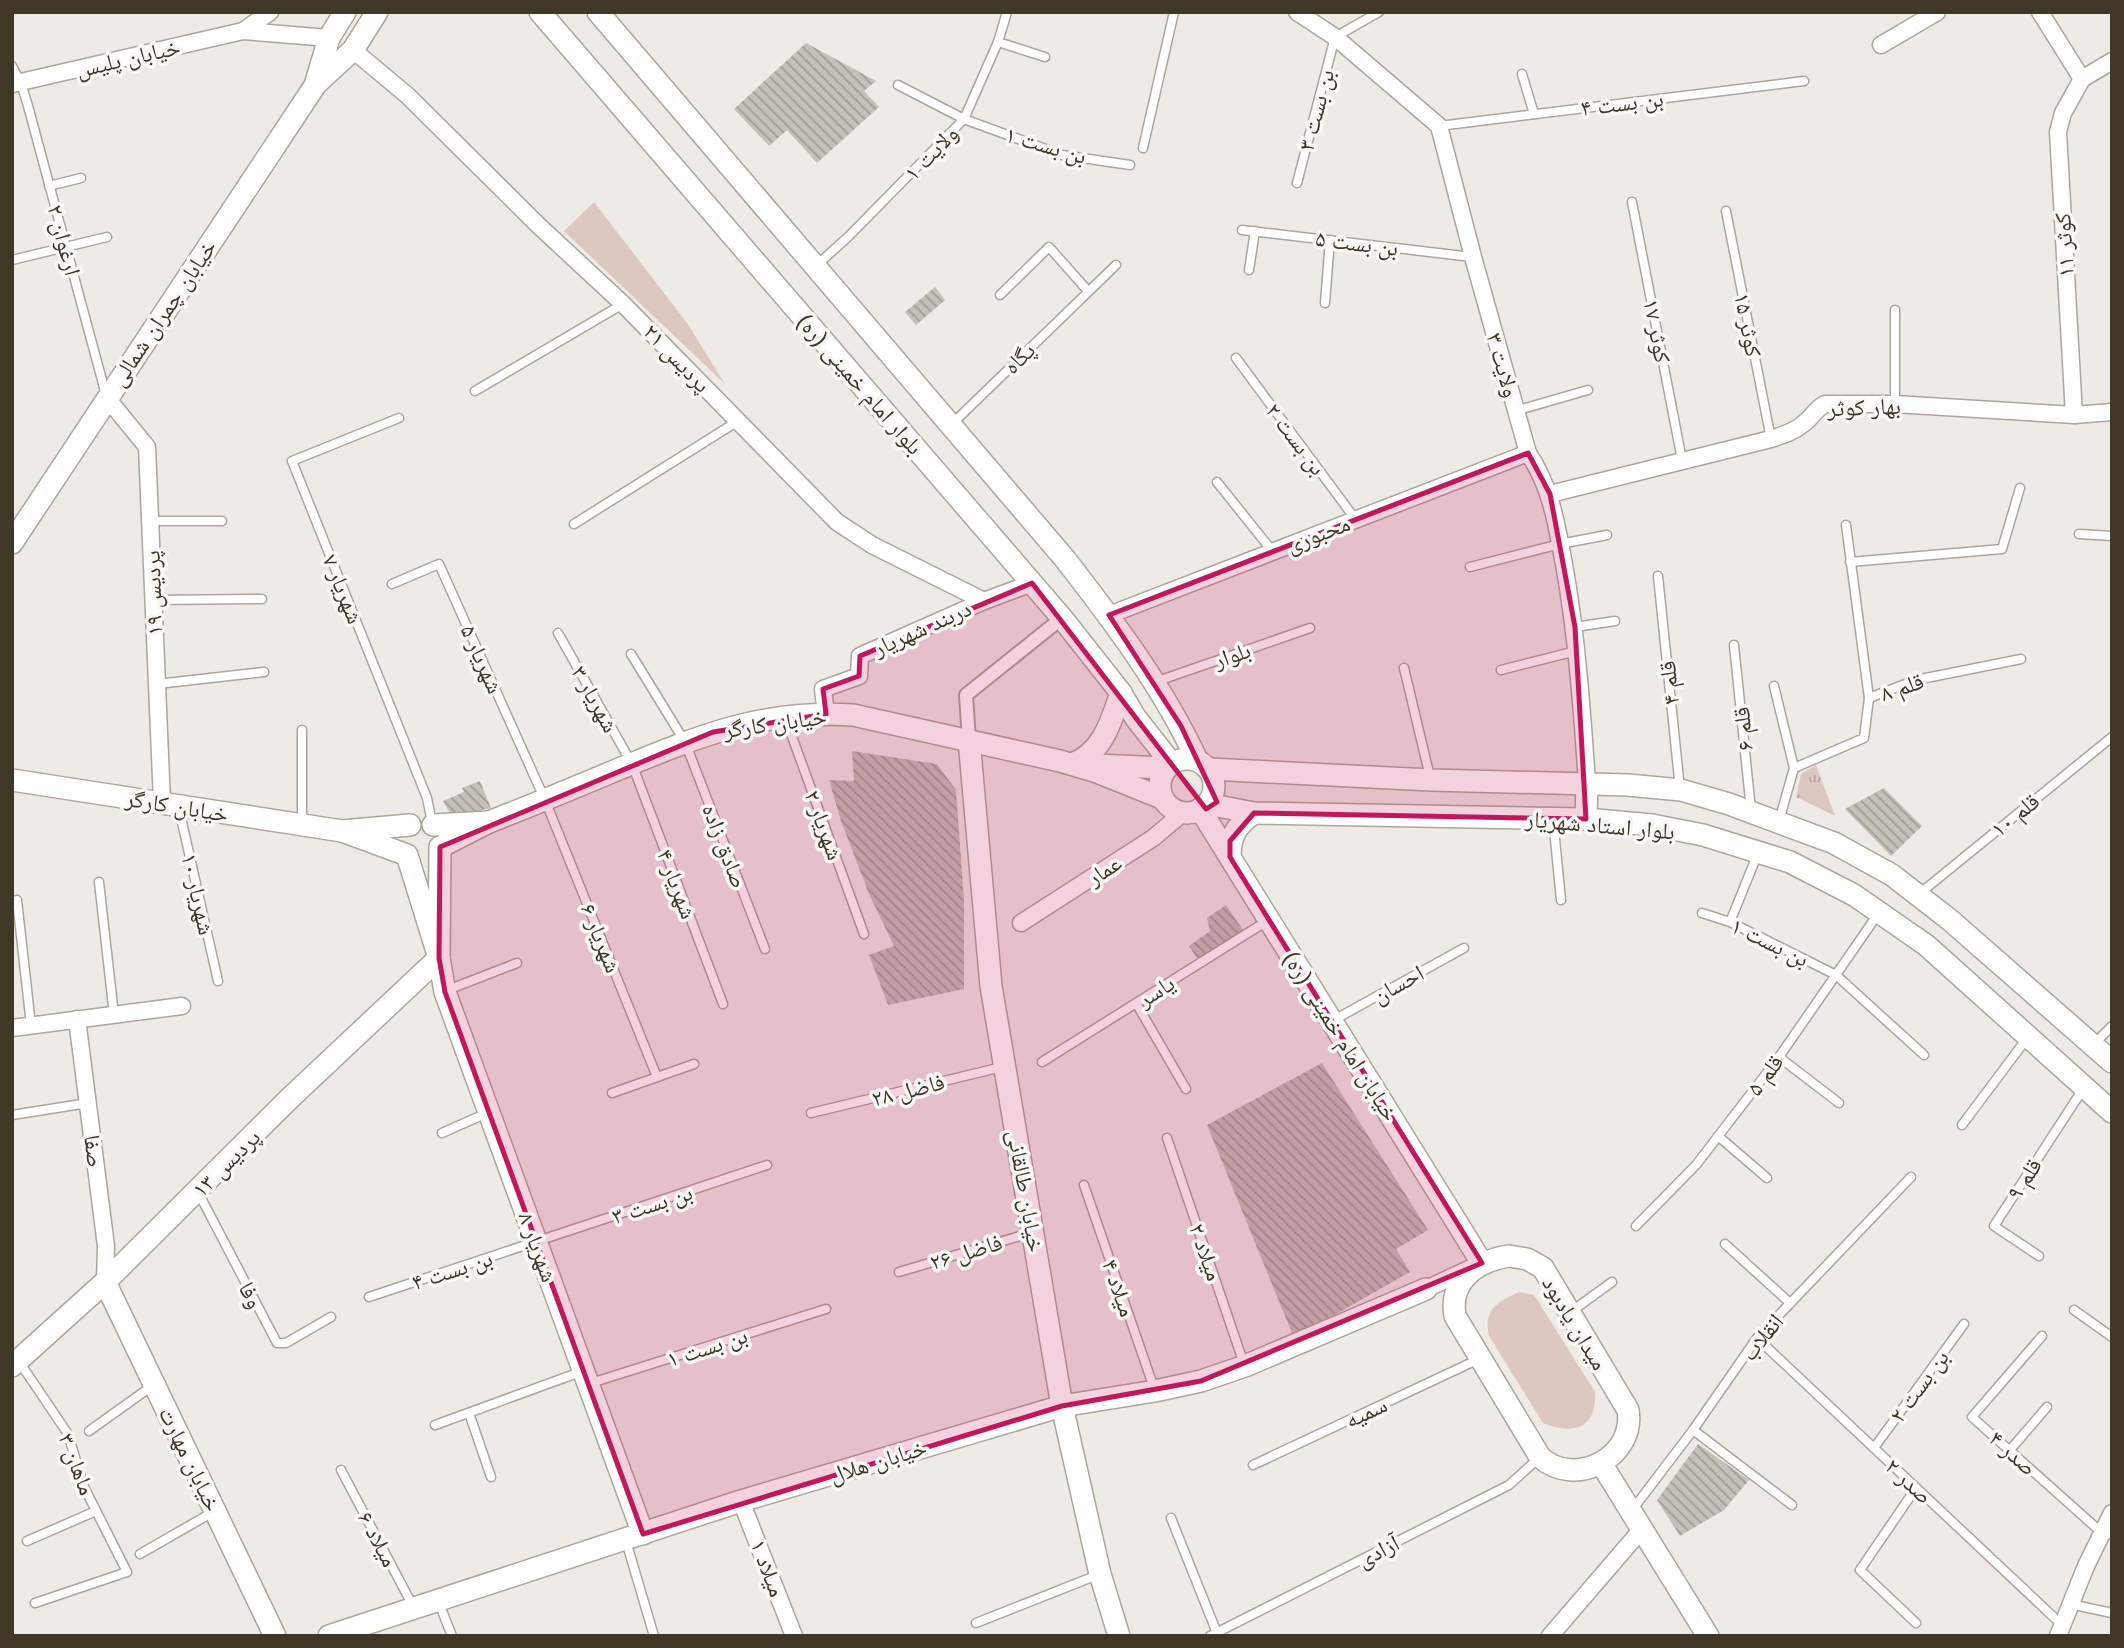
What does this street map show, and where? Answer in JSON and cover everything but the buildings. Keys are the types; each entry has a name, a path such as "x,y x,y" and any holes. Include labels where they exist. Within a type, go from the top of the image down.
{"main road":[{"name":"خیابان چمران شمالی","path":"316,84 329,38 345,12"},
{"name":"خیابان چمران شمالی","path":"12,543 316,84 353,50 377,12"},
{"name":"بلوار امام خمینی (ره)","path":"540,12 1062,618 1121,693 1169,766"},
{"name":"بلوار امام خمینی (ره)","path":"598,12 1065,559 1109,615 1154,682 1203,765"},
{"path":"1072,764 1089,755 1105,735 1121,693"},
{"name":"خیابان کارگر","path":"440,847 489,822 685,742 734,726 785,717 853,715 1072,764"},
{"name":"خیابان طالقانی","path":"969,740 991,986 1004,1066 1062,1406 1100,1574 1119,1636"},
{"path":"1184,758 1203,765 1214,780 1213,793 1197,808 1170,808 1162,798 1159,785 1163,772 1184,758"},
{"path":"1072,764 1169,766"},
{"path":"1072,764 1162,798"},
{"name":"بلوار استاد شهریار","path":"1203,765 1431,780 1587,783 1681,790 1752,812 1834,843 1892,875 1919,894 2112,1062"},
{"name":"خیابان کارگر","path":"12,780 342,831 407,855"},
{"path":"1586,819 1587,783"},
{"name":"بلوار استاد شهریار","path":"1197,808 1254,813 1586,819 1652,825 1703,835 1759,852 1800,867 1854,895 1926,944 2112,1112"},
{"name":"خیابان امام خمینی (ره)","path":"1197,808 1332,1021 1478,1265"},
{"path":"1230,857 1233,832 1254,813"},
{"path":"422,822 433,825 440,835 440,847 432,858 418,861 407,855 401,839 410,825 422,822"},
{"name":"خیابان کارگر","path":"433,825 489,822"},
{"name":"خیابان کارگر","path":"342,831 410,825"},
{"name":"شهریار ۸","path":"439,958 440,847"},
{"name":"شهریار ۸","path":"407,855 439,958 445,992 586,1378 634,1537"},
{"name":"پردیس ۱۳","path":"15,1363 105,1282 290,1098 439,958"},
{"name":"میدان یادبود","path":"1478,1265 1490,1259 1508,1256 1527,1259 1543,1268 1628,1410 1628,1429 1621,1446 1601,1463"},
{"path":"1478,1265 1462,1280 1453,1306 1455,1316 1479,1359 1540,1457 1555,1467 1573,1471 1592,1468 1601,1463 1708,1636"},
{"name":"خیابان مهارت","path":"105,1282 275,1636"},
{"name":"خیابان هلال","path":"328,1636 741,1501 1062,1406 1201,1381 1245,1366 1426,1289"}],"street":[{"path":"1297,12 1335,37 1439,125"},
{"path":"1881,46 1937,12"},
{"path":"2040,12 2082,79 2112,61"},
{"name":"خیابان پلیس","path":"243,31 268,13"},
{"name":"خیابان پلیس","path":"17,84 243,31 329,38"},
{"name":"پردیس ۲۱","path":"353,50 408,96 538,225 623,304 837,522 872,545 984,601"},
{"name":"کوثر ۱۱","path":"2074,415 2058,132 2063,113 2082,79"},
{"name":"ولایت ۳","path":"1439,125 1515,411 1528,453 1550,494 1575,626 1587,783"},
{"name":"پردیس ۱۹","path":"107,398 147,447 157,684 170,805"},
{"name":"بهار کوثر","path":"1550,494 1771,439 1798,428 1825,404 1895,404 2074,415 2112,412"},
{"name":"محبوری","path":"1109,615 1528,453"},
{"path":"984,601 1032,583"},
{"name":"دربند شهریار","path":"826,714 823,690 859,676 860,656 984,601"},
{"path":"969,740 965,695 1062,618"},
{"name":"عمار","path":"1021,923 1197,808"},
{"path":"12,1028 182,1006"},
{"name":"صفا","path":"77,1020 106,1246 105,1282"},
{"path":"1426,1289 1478,1265"},
{"path":"1426,1289 1444,1297 1453,1306"},
{"name":"میلاد ۱","path":"741,1501 794,1636"},
{"path":"2059,1630 2069,1604 2106,1534 2112,1513"},
{"path":"1550,1636 1637,1520"}],"lane":[{"name":"ولایت ۱","path":"816,267 964,119 998,42 1007,12"},
{"path":"1143,148 1174,12"},
{"path":"1335,37 1380,12"},
{"name":"بن بست ۳","path":"1297,183 1335,37"},
{"path":"998,42 1045,57"},
{"name":"ارغوان ۲","path":"12,66 49,186 107,398"},
{"path":"1522,74 1534,114"},
{"name":"بن بست ۴","path":"1439,125 1804,81"},
{"path":"898,85 964,119"},
{"name":"بن بست ۱","path":"964,119 1062,155 1130,164"},
{"path":"49,186 80,178"},
{"name":"کوثر ۱۷","path":"1633,202 1682,460"},
{"name":"کوثر ۱۵","path":"1726,211 1771,439"},
{"name":"بن بست ۵","path":"1242,230 1473,257"},
{"path":"1249,270 1255,232"},
{"path":"12,261 107,237"},
{"path":"1325,303 1330,240"},
{"path":"1000,295 1049,247 1088,291"},
{"name":"پگاه","path":"950,425 1116,265"},
{"path":"475,391 623,304"},
{"path":"1895,310 1895,404"},
{"name":"بن بست ۲","path":"1236,358 1356,520"},
{"path":"1515,411 1588,390"},
{"name":"شهریار ۷","path":"399,418 292,461 427,798 433,825"},
{"path":"574,524 738,421"},
{"path":"1217,482 1273,552"},
{"path":"1850,562 2002,549 2020,488"},
{"path":"150,522 222,521"},
{"path":"1846,525 1869,698"},
{"path":"2079,534 2112,536"},
{"path":"1470,567 1606,535"},
{"name":"شهریار ۵","path":"392,584 439,564 545,800"},
{"name":"قلم ۴","path":"1658,576 1681,790"},
{"path":"153,600 262,598"},
{"path":"1575,626 1615,621"},
{"name":"بلوار","path":"1154,682 1310,628"},
{"name":"شهریار ۳","path":"558,634 632,764"},
{"name":"قلم ۶","path":"1734,645 1752,812"},
{"path":"1501,670 1577,651"},
{"name":"صادق زاده","path":"631,654 685,742 765,949"},
{"name":"قلم ۸","path":"1794,768 1864,738 1869,698 1916,680 2021,659"},
{"path":"1404,668 1431,780"},
{"path":"157,684 264,672"},
{"path":"1774,686 1794,768 1779,821"},
{"name":"شهریار ۲","path":"785,717 864,934"},
{"path":"302,730 302,825"},
{"name":"قلم ۱۰","path":"1919,894 2112,737"},
{"name":"شهریار ۴","path":"632,764 723,1004"},
{"name":"شهریار ۶","path":"545,800 657,1077"},
{"name":"شهریار ۱۰","path":"170,805 218,981"},
{"path":"1553,818 1561,900"},
{"path":"1730,922 1759,852"},
{"path":"99,882 114,1015"},
{"path":"17,900 30,1025"},
{"name":"قلم ۵","path":"1636,1226 1696,1165 1779,1057 1879,911"},
{"name":"بن بست ۱","path":"1702,914 1730,922 1836,975"},
{"name":"یاسر","path":"1042,1062 1269,919"},
{"name":"احسان","path":"1332,1021 1464,948"},
{"path":"445,992 517,963"},
{"path":"1836,975 1924,1055"},
{"path":"1136,1003 1186,1089"},
{"path":"2093,1045 2112,1026"},
{"path":"1962,1125 2028,1037"},
{"path":"1779,1057 1839,1103"},
{"path":"612,1093 694,1064"},
{"name":"فاضل ۲۸","path":"811,1113 1004,1066"},
{"name":"قلم ۹","path":"2039,1256 1994,1226 2084,1087"},
{"path":"12,1115 88,1103"},
{"path":"442,1133 489,1112"},
{"path":"1718,1136 1767,1178"},
{"name":"میلاد ۲","path":"1167,1138 1245,1366"},
{"name":"بن بست ۳","path":"536,1242 767,1165"},
{"name":"انقلاب","path":"1637,1520 1693,1430 1758,1338 1910,1177"},
{"name":"میلاد ۴","path":"1084,1185 1155,1391"},
{"name":"وفا","path":"198,1192 277,1343 286,1343 331,1317"},
{"name":"فاضل ۲۶","path":"899,1272 1032,1232"},
{"name":"بن بست ۴","path":"369,1297 536,1242"},
{"path":"1725,1244 1790,1303"},
{"path":"1570,1313 1612,1282"},
{"name":"بن بست ۱","path":"586,1378 826,1309"},
{"path":"2074,1310 2112,1337"},
{"name":"بن بست ۲","path":"1874,1448 1964,1324"},
{"name":"صدر ۴","path":"2042,1336 1972,1417 2106,1534"},
{"name":"صدر ۲","path":"1758,1338 1916,1488 2059,1630"},
{"name":"سمیه","path":"1253,1465 1479,1359"},
{"name":"ماهان ۳","path":"15,1363 68,1434 84,1487 127,1572 35,1603"},
{"path":"435,1425 586,1378"},
{"path":"89,1431 154,1385"},
{"path":"2010,1451 2047,1407"},
{"path":"469,1413 491,1477"},
{"path":"1693,1430 1792,1504"},
{"name":"آزادی","path":"1220,1633 1509,1485 1540,1457"},
{"name":"میلاد ۶","path":"341,1470 414,1608"},
{"path":"1916,1488 1860,1570 1916,1623"},
{"path":"27,1541 96,1511"},
{"path":"140,1555 215,1511"},
{"path":"1171,1518 1220,1633"},
{"path":"634,1537 654,1636"},
{"path":"976,1623 1100,1574"},
{"path":"438,1600 452,1636"},
{"path":"2069,1604 2112,1613"}],"highlighted area":[{"path":"1528,453 1550,494 1575,627 1586,819 1254,813 1230,841 1230,857 1482,1263 1201,1381 1062,1406 643,1534 445,992 439,958 440,847 713,732 826,714 823,689 859,676 860,656 1032,583 1206,809 1217,802 1181,726 1109,615"}],"green space":[{"path":"594,202 687,323 725,384 564,231"},
{"path":"1816,765 1835,816 1796,797 1801,774"},
{"path":"1519,1292 1534,1295 1595,1392 1592,1414 1581,1426 1564,1429 1543,1423 1489,1336 1488,1320 1493,1308"}]}
